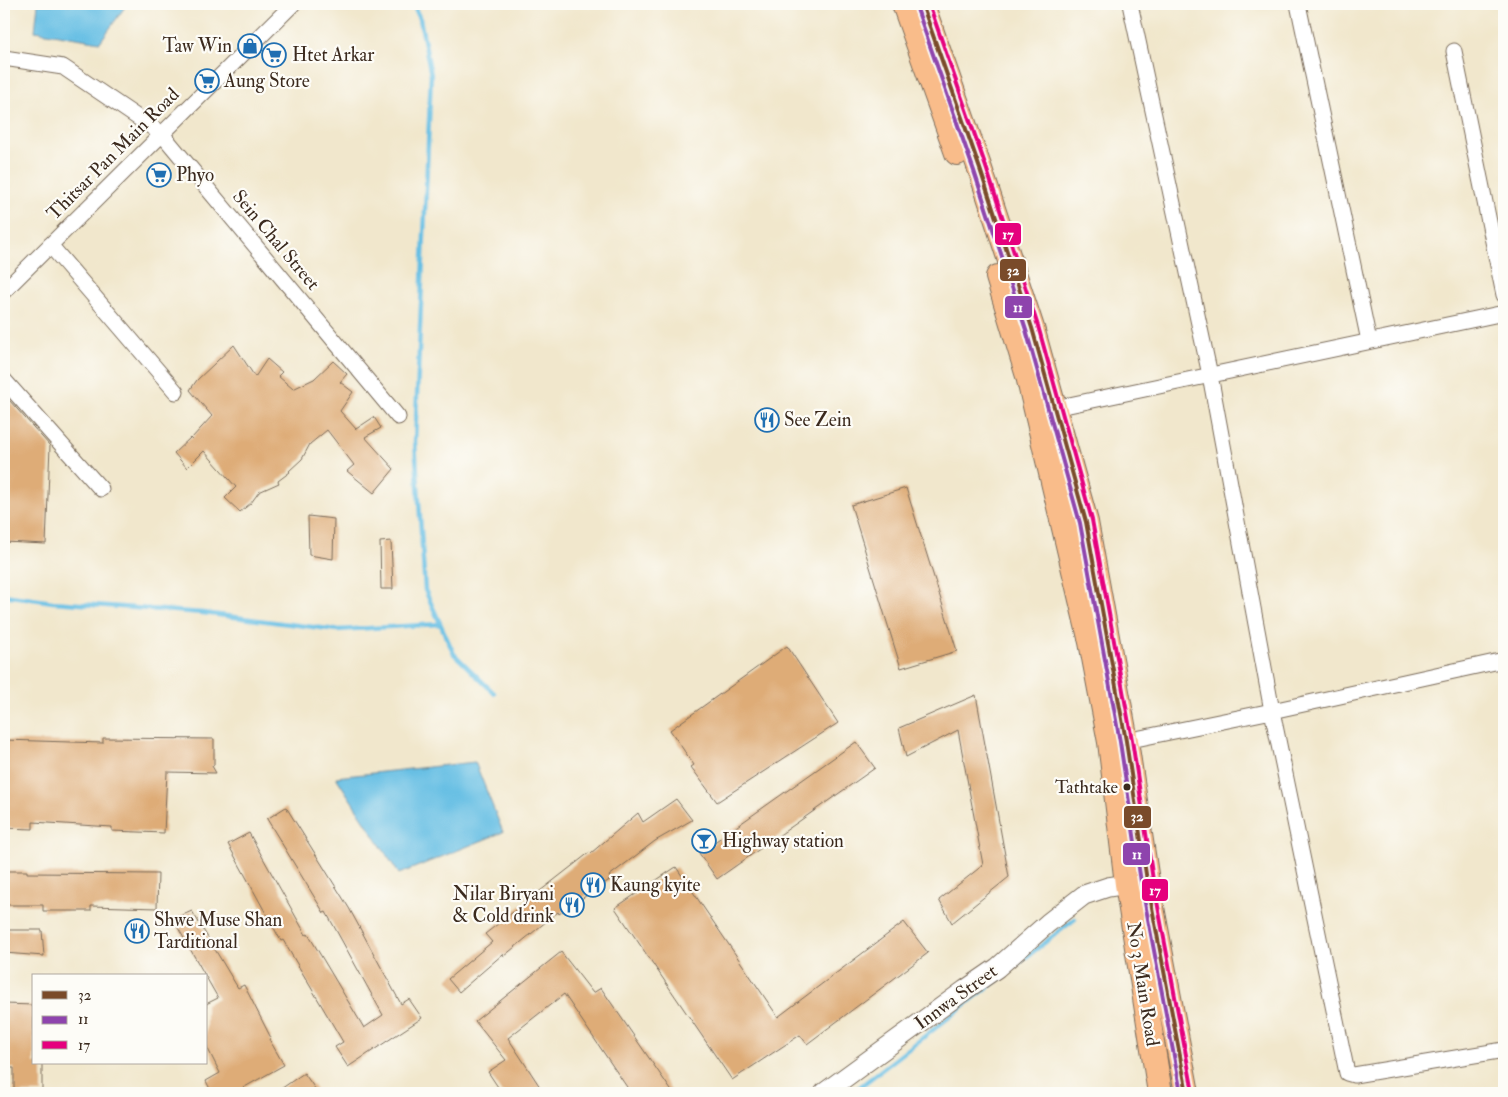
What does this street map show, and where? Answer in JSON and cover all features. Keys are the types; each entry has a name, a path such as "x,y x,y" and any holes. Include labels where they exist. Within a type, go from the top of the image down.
{"main road":[{"name":"No 3 Main Road","path":"904,4 987,240 1028,376 1091,642 1137,882 1160,1093"},
{"path":"922,4 983,178 1032,328 1086,522 1126,741 1137,882 1187,1093"}],"street":[{"name":"Thitsar Pan Main Road","path":"4,291 293,4"},
{"path":"1130,4 1210,375 1272,711 1347,1073 1354,1074 1504,1050"},
{"path":"1298,4 1369,342"},
{"path":"1454,51 1504,295"},
{"name":"Sein Chal Street","path":"4,58 63,68 162,134 398,417"},
{"path":"50,245 176,392"},
{"path":"1055,408 1504,313"},
{"path":"4,380 101,490"},
{"path":"1126,741 1504,660"},
{"name":"Innwa Street","path":"824,1093 997,968 1048,923 1084,895 1108,887 1137,882"}],"water":[{"path":"38,4 127,4 100,42 35,31"},
{"path":"475,762 503,832 399,874 336,777"}],"building":[{"path":"234,345 255,377 267,359 282,372 278,376 293,389 314,379 333,361 347,374 340,382 353,392 340,411 356,429 374,417 381,428 365,437 394,469 374,493 347,471 354,465 327,430 310,444 302,459 278,481 279,483 259,492 251,503 240,512 225,498 236,487 204,451 187,468 174,453 191,439 212,416 190,390 197,380"},
{"path":"4,400 9,400 50,446 46,544 4,542"},
{"path":"906,488 957,651 901,668 851,505"},
{"path":"308,516 334,519 333,559 309,555"},
{"path":"391,541 393,589 381,589 380,542"},
{"path":"787,646 838,723 717,802 691,767 694,765 670,730"},
{"path":"976,695 1009,877 952,923 939,900 983,865 958,730 906,757 899,728"},
{"path":"103,738 214,739 214,765 212,766 216,773 167,772 164,833 112,831 112,827 33,822 33,829 4,828 4,740 103,743"},
{"path":"856,742 875,768 717,879 699,853"},
{"path":"676,799 692,820 655,841 609,876 611,879 559,914 558,912 504,956 503,954 459,992 448,979 492,942 485,934 591,853 638,813 643,822"},
{"path":"286,807 349,908 401,1004 409,999 422,1018 348,1067 335,1047 343,1042 283,940 281,941 228,844 249,833 306,935 308,934 364,1028 383,1015 326,912 324,913 267,819"},
{"path":"676,867 778,1017 904,922 928,953 807,1044 800,1035 732,1080 615,908"},
{"path":"4,871 27,871 27,873 158,874 157,908 91,906 91,911 43,911 43,905 4,905"},
{"path":"192,911 238,988 244,985 271,1038 269,1039 284,1065 234,1093 212,1093 206,1081 220,1073 208,1049 208,1003 218,998 208,980 208,974 204,974 173,919"},
{"path":"4,930 42,930 44,956 4,953"},
{"path":"561,952 593,993 601,988 673,1093 631,1093 564,994 508,1038 544,1093 502,1093 488,1072 506,1060 475,1021"},
{"path":"4,1004 32,1005 32,1064 42,1064 42,1093 14,1093 14,1068 4,1068"},
{"path":"304,1073 318,1093 275,1093"}],"waterway":[{"path":"413,4 420,19 431,75 415,442 425,590 454,654 494,693"},
{"path":"4,595 53,602 203,613 337,630 439,624"},
{"path":"852,1093 1075,919"}],"transit line":[{"name":"32","path":"922,4 980,169 1032,328 1086,522 1126,741 1147,881 1187,1093"},
{"name":"17","path":"929,4 986,167 1038,326 1092,520 1132,740 1153,880 1193,1092"},
{"name":"11","path":"916,6 974,171 1026,330 1080,523 1120,742 1141,882 1181,1093"}],"place":[{"name":"Taw Win","path":"250,46"},
{"name":"Htet Arkar","path":"274,55"},
{"name":"Aung Store","path":"207,81"},
{"name":"Phyo","path":"159,175"},
{"name":"See Zein","path":"767,420"},
{"name":"Tathtake","path":"1127,787"},
{"name":"Highway station","path":"704,841"},
{"name":"Kaung kyite","path":"593,885"},
{"name":"Nilar Biryani & Cold drink","path":"572,905"},
{"name":"Shwe Muse Shan Tarditional","path":"137,931"}]}
